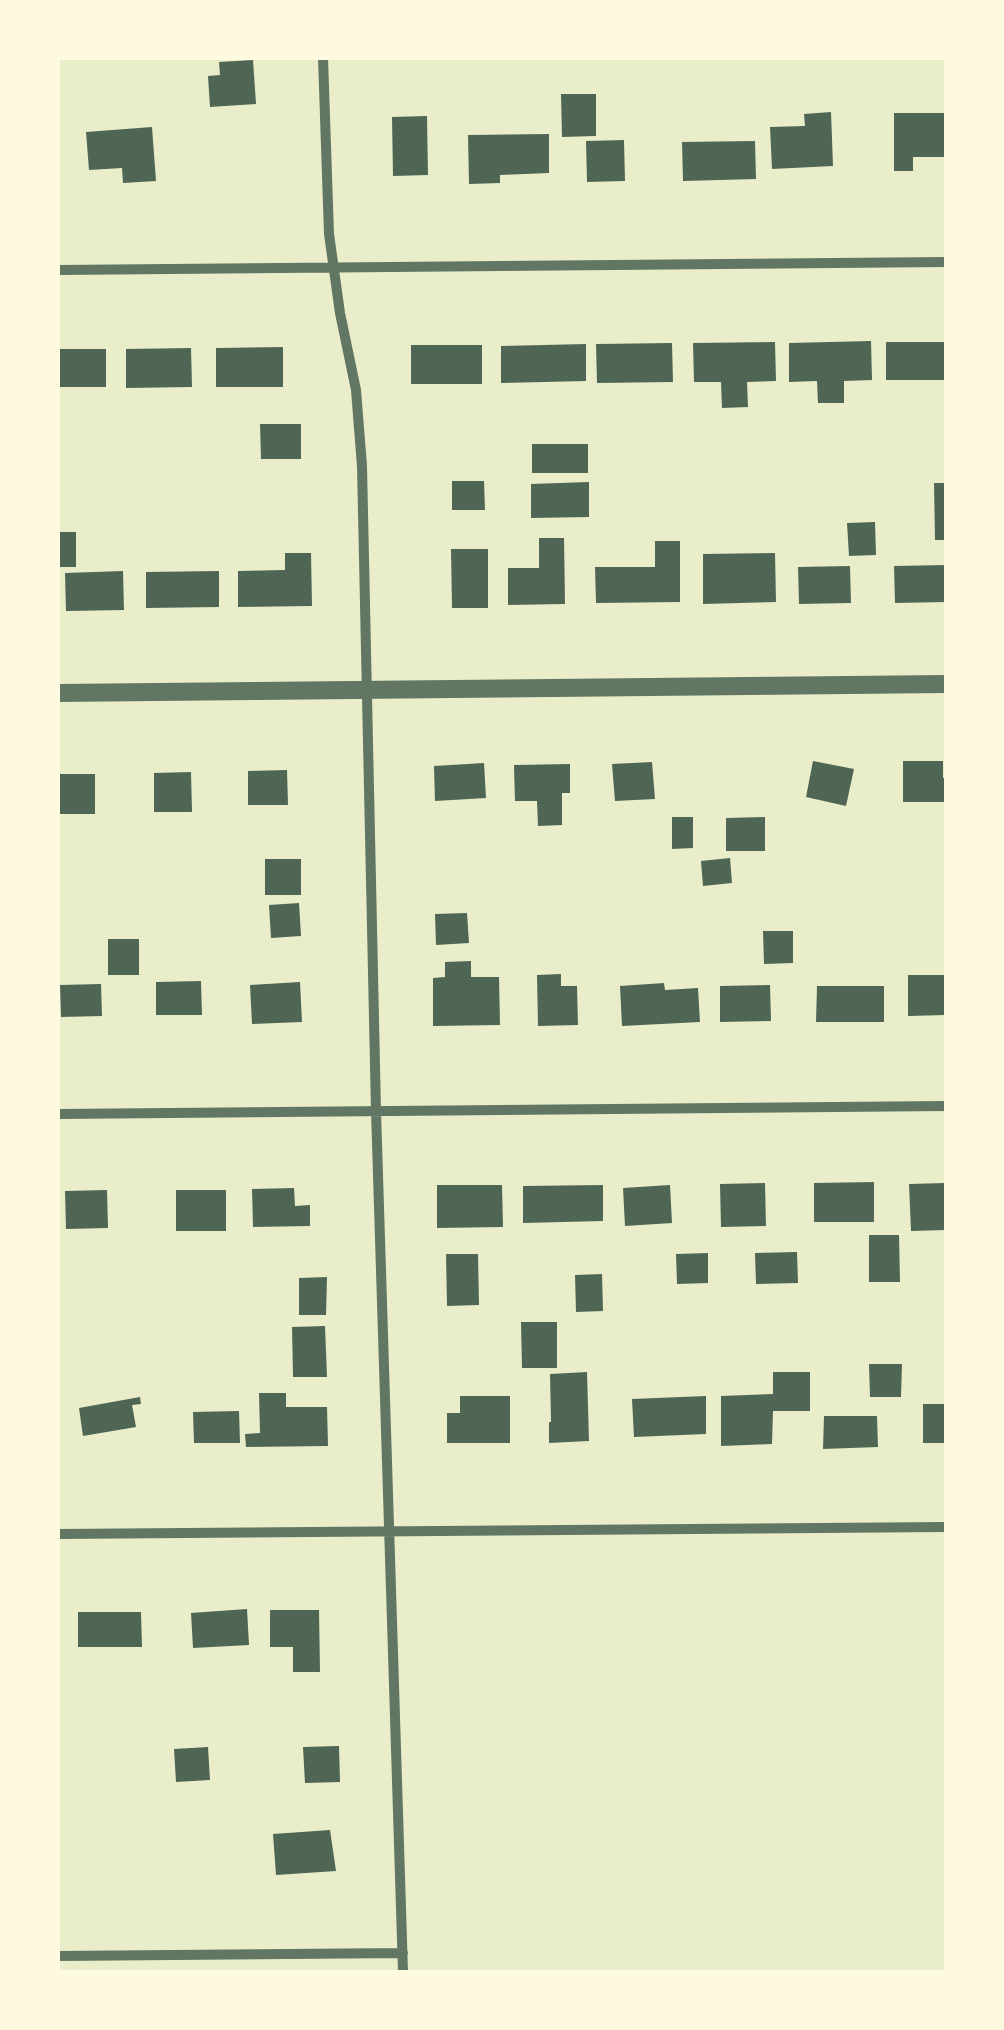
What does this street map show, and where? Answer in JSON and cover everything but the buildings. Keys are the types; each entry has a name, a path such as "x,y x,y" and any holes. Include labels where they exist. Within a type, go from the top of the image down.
{"street":[{"path":"324,58 329,234 356,390 362,466 376,1111 404,1972"},
{"path":"58,270 946,262"},
{"path":"58,693 946,684"},
{"path":"58,1114 946,1106"},
{"path":"58,1534 946,1527"},
{"path":"58,1956 403,1953"}]}
